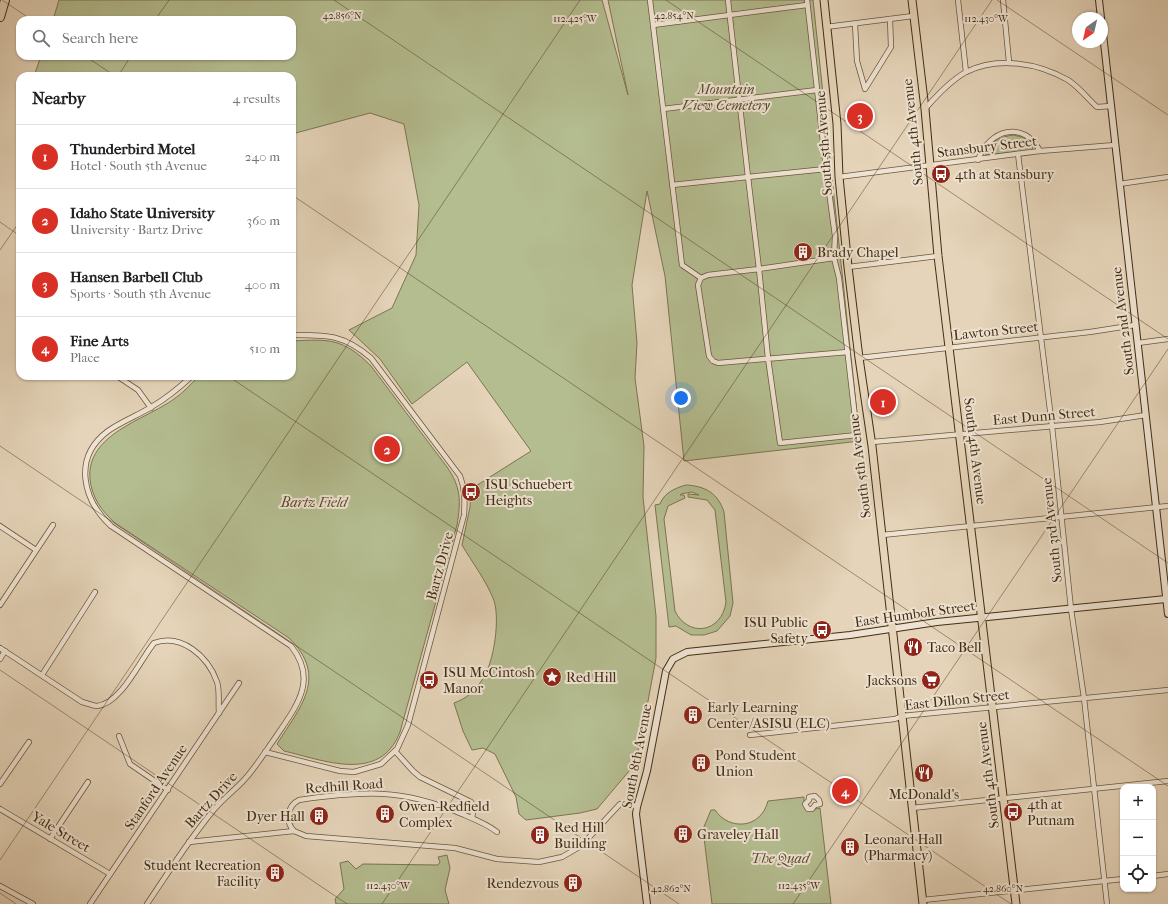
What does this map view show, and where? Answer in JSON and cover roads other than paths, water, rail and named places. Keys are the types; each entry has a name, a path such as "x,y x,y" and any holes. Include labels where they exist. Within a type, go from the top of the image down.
{"highway":[{"path":"0,17 5,0"}],"main road":[{"name":"South 5th Avenue","path":"824,0 838,124 839,177 848,267 859,358 872,442 923,902"},
{"name":"South 4th Avenue","path":"912,0 925,109 938,256 983,617 1016,904"}],"street":[{"path":"650,0 682,266 701,278"},
{"path":"653,25 729,15 807,2 835,236 834,258 839,278 857,435 780,443 768,358 759,269 729,15 728,0"},
{"path":"958,0 966,72"},
{"path":"1003,0 1009,62"},
{"path":"1099,0 1100,12"},
{"path":"826,27 913,16"},
{"path":"855,24 857,61 865,88 891,47 890,19"},
{"name":"South 2nd Avenue","path":"1105,48 1168,614"},
{"path":"925,109 948,85 966,72 986,65 1009,62 1042,68 1069,81 1097,107 1111,106"},
{"path":"663,109 817,90"},
{"path":"978,160 985,144 992,138 1010,132 1029,137 1036,142 1040,152"},
{"name":"Stansbury Street","path":"839,177 1018,154 1115,144"},
{"name":"South 3rd Avenue","path":"1018,154 1042,337 1071,609 1084,698 1107,904"},
{"path":"672,185 826,169"},
{"path":"1119,184 1168,178"},
{"path":"848,267 938,256"},
{"path":"834,258 708,275 701,278 698,285 709,356 713,361 718,363 848,352"},
{"name":"Lawton Street","path":"859,358 1090,332 1135,325"},
{"name":"Bartz Drive","path":"265,752 340,771 354,772 380,764 396,751 403,739 408,725 457,546 464,515 465,488 460,476 380,369 360,348 340,338 319,335 296,335"},
{"path":"1138,343 1168,339"},
{"path":"123,380 138,390 151,408"},
{"name":"Bartz Drive","path":"147,904 189,842 213,811 245,779 265,752 297,705 301,694 304,675 298,655 291,646 111,526 99,515 87,491 84,479 85,465 96,443 106,432 151,408 187,380"},
{"name":"East Dunn Street","path":"872,442 1100,422 1146,415"},
{"path":"882,535 1168,506"},
{"path":"0,605 53,525"},
{"path":"0,526 36,550"},
{"path":"42,675 95,592"},
{"name":"East Humbolt Street","path":"670,662 678,655 687,652 892,629 937,622 1166,599"},
{"path":"0,648 82,702 96,706 108,703 118,695 154,643 164,640 178,641 190,647 204,660 214,676 217,682 219,713"},
{"path":"0,659 5,651"},
{"name":"South 8th Avenue","path":"647,904 636,814 652,744 664,678 670,662"},
{"name":"Stanford Avenue","path":"90,904 239,683"},
{"name":"East Dillon Street","path":"750,735 895,719 902,716 1168,690"},
{"path":"120,736 130,764 168,790"},
{"path":"0,784 29,742"},
{"path":"396,751 420,777 471,802 474,807 472,818"},
{"path":"912,808 1168,781"},
{"path":"50,838 88,782"},
{"name":"Redhill Road","path":"294,831 290,827 288,820 289,810 293,803 299,800 373,792 409,796 429,801 472,818 497,832"},
{"path":"189,842 294,831 306,836 455,848 497,859 539,862 562,857 581,846 620,804 631,804 637,807"},
{"name":"Yale Street","path":"0,809 110,874"},
{"path":"1156,876 1168,874"},
{"path":"923,902 1120,879"},
{"path":"0,886 33,904"}],"place":[{"name":"Hansen Barbell Club","path":"860,116"},
{"name":"4th at Stansbury","path":"941,174"},
{"name":"Brady Chapel","path":"803,252"},
{"name":"Thunderbird Motel","path":"883,402"},
{"name":"Idaho State University","path":"387,449"},
{"name":"ISU Schuebert Heights","path":"471,492"},
{"name":"ISU Public Safety","path":"822,630"},
{"name":"Taco Bell","path":"913,647"},
{"name":"Red Hill","path":"552,677"},
{"name":"ISU McCintosh Manor","path":"429,680"},
{"name":"Jacksons","path":"931,680"},
{"name":"Early Learning Center/ASISU (ELC)","path":"693,715"},
{"name":"Pond Student Union","path":"701,763"},
{"name":"McDonald's","path":"924,773"},
{"name":"Fine Arts","path":"845,791"},
{"name":"4th at Putnam","path":"1013,812"},
{"name":"Owen-Redfield Complex","path":"385,814"},
{"name":"Dyer Hall","path":"319,816"},
{"name":"Graveley Hall","path":"683,834"},
{"name":"Red Hill Building","path":"540,835"},
{"name":"Leonard Hall (Pharmacy)","path":"850,847"},
{"name":"Student Recreation Facility","path":"275,873"},
{"name":"Rendezvous","path":"573,883"}],"park label":[{"name":"Mountain View Cemetery","path":"726,98"},
{"name":"Bartz Field","path":"314,502"},
{"name":"The Quad","path":"780,858"}]}
